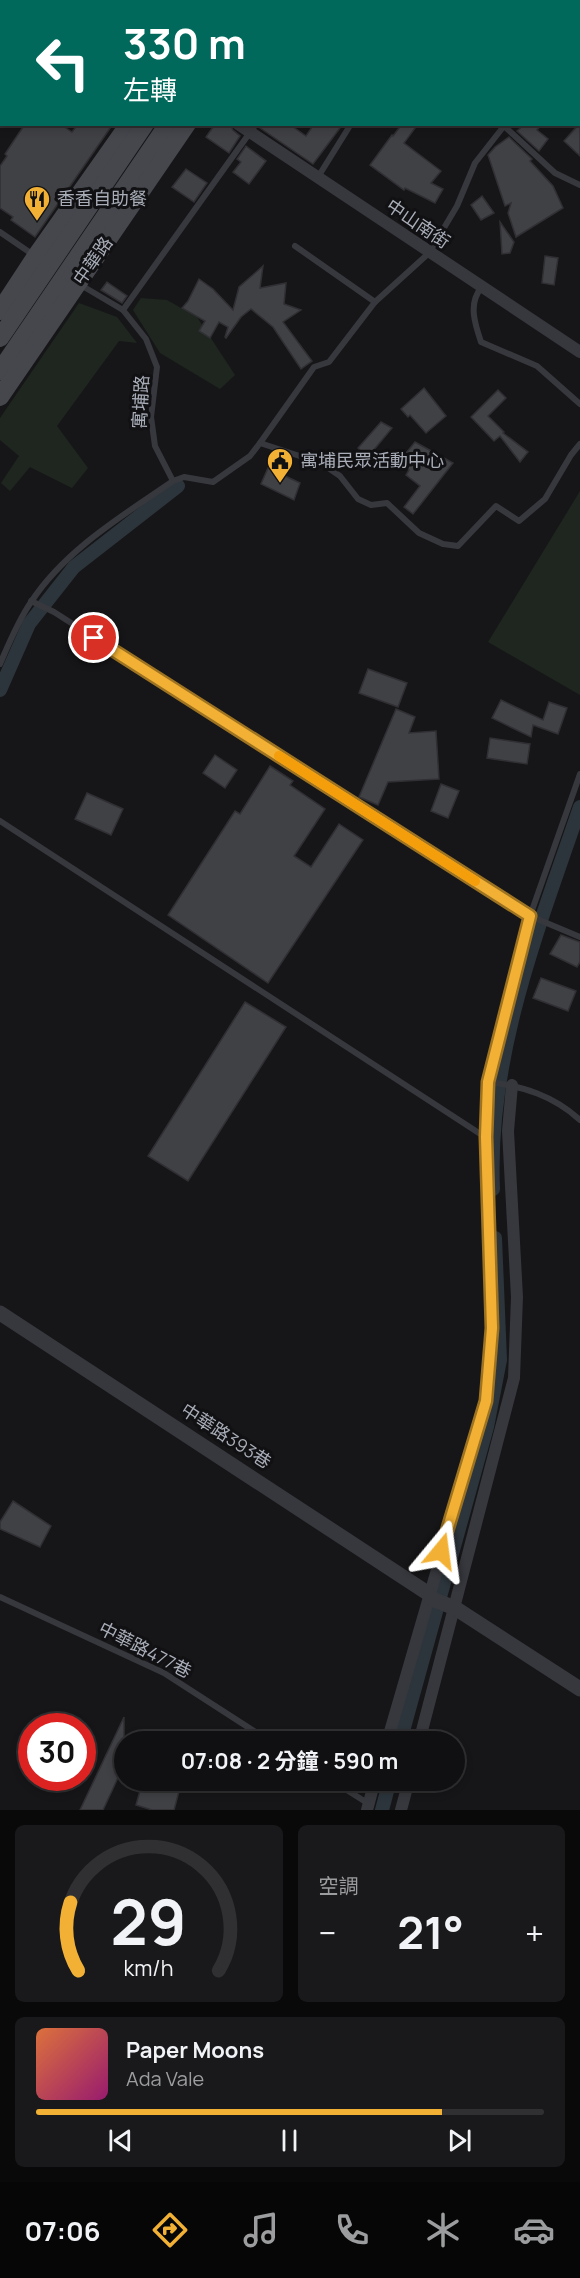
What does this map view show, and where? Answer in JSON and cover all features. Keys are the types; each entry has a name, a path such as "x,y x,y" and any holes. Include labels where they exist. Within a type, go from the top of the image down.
{"main road":[{"name":"中華路","path":"0,398 57,270 128,126"},
{"name":"中華路","path":"0,371 57,270 144,126"},
{"name":"中華路","path":"0,311 57,270 166,126"},
{"name":"中華路","path":"0,338 57,270 185,126"}],"street":[{"name":"中山南街","path":"254,129 318,177 429,253 580,352"},
{"path":"390,1731 486,1401 492,1328 486,1137 488,1082 530,916"},
{"path":"422,1731 513,1378 517,1296 508,1131 512,1085"},
{"name":"中華路393巷","path":"0,1313 430,1597 455,1608 580,1689"},
{"path":"368,1807 372,1791"},
{"path":"401,1810 406,1791"}],"lane":[{"path":"318,177 350,126"},
{"path":"0,664 18,623 31,601 52,574 72,554 173,481 184,477 213,482 250,456 314,367 329,362 375,302 429,253 457,206 475,163 503,126"},
{"path":"505,126 555,173 580,185"},
{"path":"123,310 254,129"},
{"name":"寓埔路","path":"0,232 123,310 146,339 157,367 152,417 155,446 173,481"},
{"path":"295,246 375,302"},
{"path":"481,288 477,293 473,311 481,342 537,366 580,404"},
{"path":"260,443 321,463 340,476 358,499 371,505 387,503 419,533 443,544 458,546 496,506 519,521 536,507 544,499 571,454 580,444"},
{"path":"31,601 54,612 530,916 580,937"},
{"path":"530,916 580,774"},
{"path":"0,821 486,1137"},
{"path":"488,1082 512,1085 540,1094 569,1110 580,1120"},
{"name":"中華路477巷","path":"0,1597 164,1673 254,1731"},
{"path":"346,1791 368,1807"}],"shaded area":[{"path":"141,298 167,300 197,317 235,375 220,389 160,353 133,310"},
{"path":"79,303 117,317 137,343 119,341 57,426 88,468 72,488 30,467 10,491 1,483 19,456 0,440 0,418"},
{"path":"580,491 580,695 488,642"}],"building":[{"path":"24,126 63,126 72,132 76,126 112,126 35,237 11,220 13,217 0,208 0,166 7,156 5,154"},
{"path":"214,126 231,126 240,136 229,153 206,137"},
{"path":"260,126 292,126 306,136 313,126 342,126 313,164 260,128"},
{"path":"400,126 417,126 404,143 441,171 431,183 443,189 435,203 405,188 404,190 370,165"},
{"path":"523,126 540,126 537,130 548,139 539,151 517,131"},
{"path":"577,126 580,126 580,156 564,141"},
{"path":"509,137 532,159 530,161 553,186 563,208 516,237 508,213 511,203 505,206 488,155"},
{"path":"246,146 266,161 249,184 233,172 241,162 237,159"},
{"path":"186,169 207,183 194,202 172,187"},
{"path":"482,196 494,213 481,220 471,205"},
{"path":"500,222 514,242 510,253 502,254"},
{"path":"545,256 558,258 554,285 542,283"},
{"path":"263,266 260,288 286,283 284,304 301,310 283,322 312,361 301,369 273,327 251,309 241,317 226,338 228,327 219,322 210,338 199,331 205,321 182,308 199,279 213,289 233,310 239,287"},
{"path":"107,282 127,296 122,303 101,290"},
{"path":"424,388 446,416 426,433 410,415 408,417 401,409"},
{"path":"498,390 506,398 488,416 503,433 528,452 520,462 500,436 494,441 471,417"},
{"path":"381,422 392,428 367,458 358,448"},
{"path":"415,442 453,463 413,514 404,507 420,486 406,475 409,470 399,462"},
{"name":"寓埔民眾活動中心","path":"268,468 300,483 294,500 261,484"},
{"path":"368,669 407,683 398,707 359,693"},
{"path":"501,700 543,720 549,702 567,708 558,734 533,725 531,737 492,718"},
{"path":"396,709 415,717 409,733 436,731 439,779 388,782 378,805 359,797"},
{"path":"490,738 530,744 527,764 487,758"},
{"path":"215,755 237,770 225,788 203,773"},
{"path":"270,766 293,781 290,785 325,809 294,856 311,867 339,824 363,840 268,983 168,915 235,811 240,814"},
{"path":"441,784 459,791 448,818 431,811"},
{"path":"87,793 123,809 111,835 75,819"},
{"path":"561,935 580,942 580,962 577,967 550,954"},
{"path":"541,978 576,991 568,1011 533,998"},
{"path":"245,1002 286,1027 188,1181 148,1156"},
{"path":"13,1501 51,1526 40,1547 0,1529 0,1522"},
{"path":"124,1717 124,1731 117,1731"},
{"path":"114,1738 114,1786 103,1810 80,1810 89,1791 96,1791 96,1776"},
{"path":"140,1791 179,1791 174,1810 152,1810 136,1805"}],"waterway":[{"path":"0,690 29,624 74,567 178,486"},
{"path":"493,1189 493,1140 498,1091 507,1043 532,947 580,807"},
{"path":"403,1731 487,1427 500,1360 495,1238"},
{"path":"382,1810 387,1791"}],"slow traffic":[{"path":"279,756 475,881"}],"place":[{"name":"香香自助餐","path":"37,222"},
{"name":"寓埔民眾活動中心","path":"280,484"}],"route":[{"path":"94,638 530,916 488,1082 486,1137 492,1328 486,1401 441,1551"}]}
